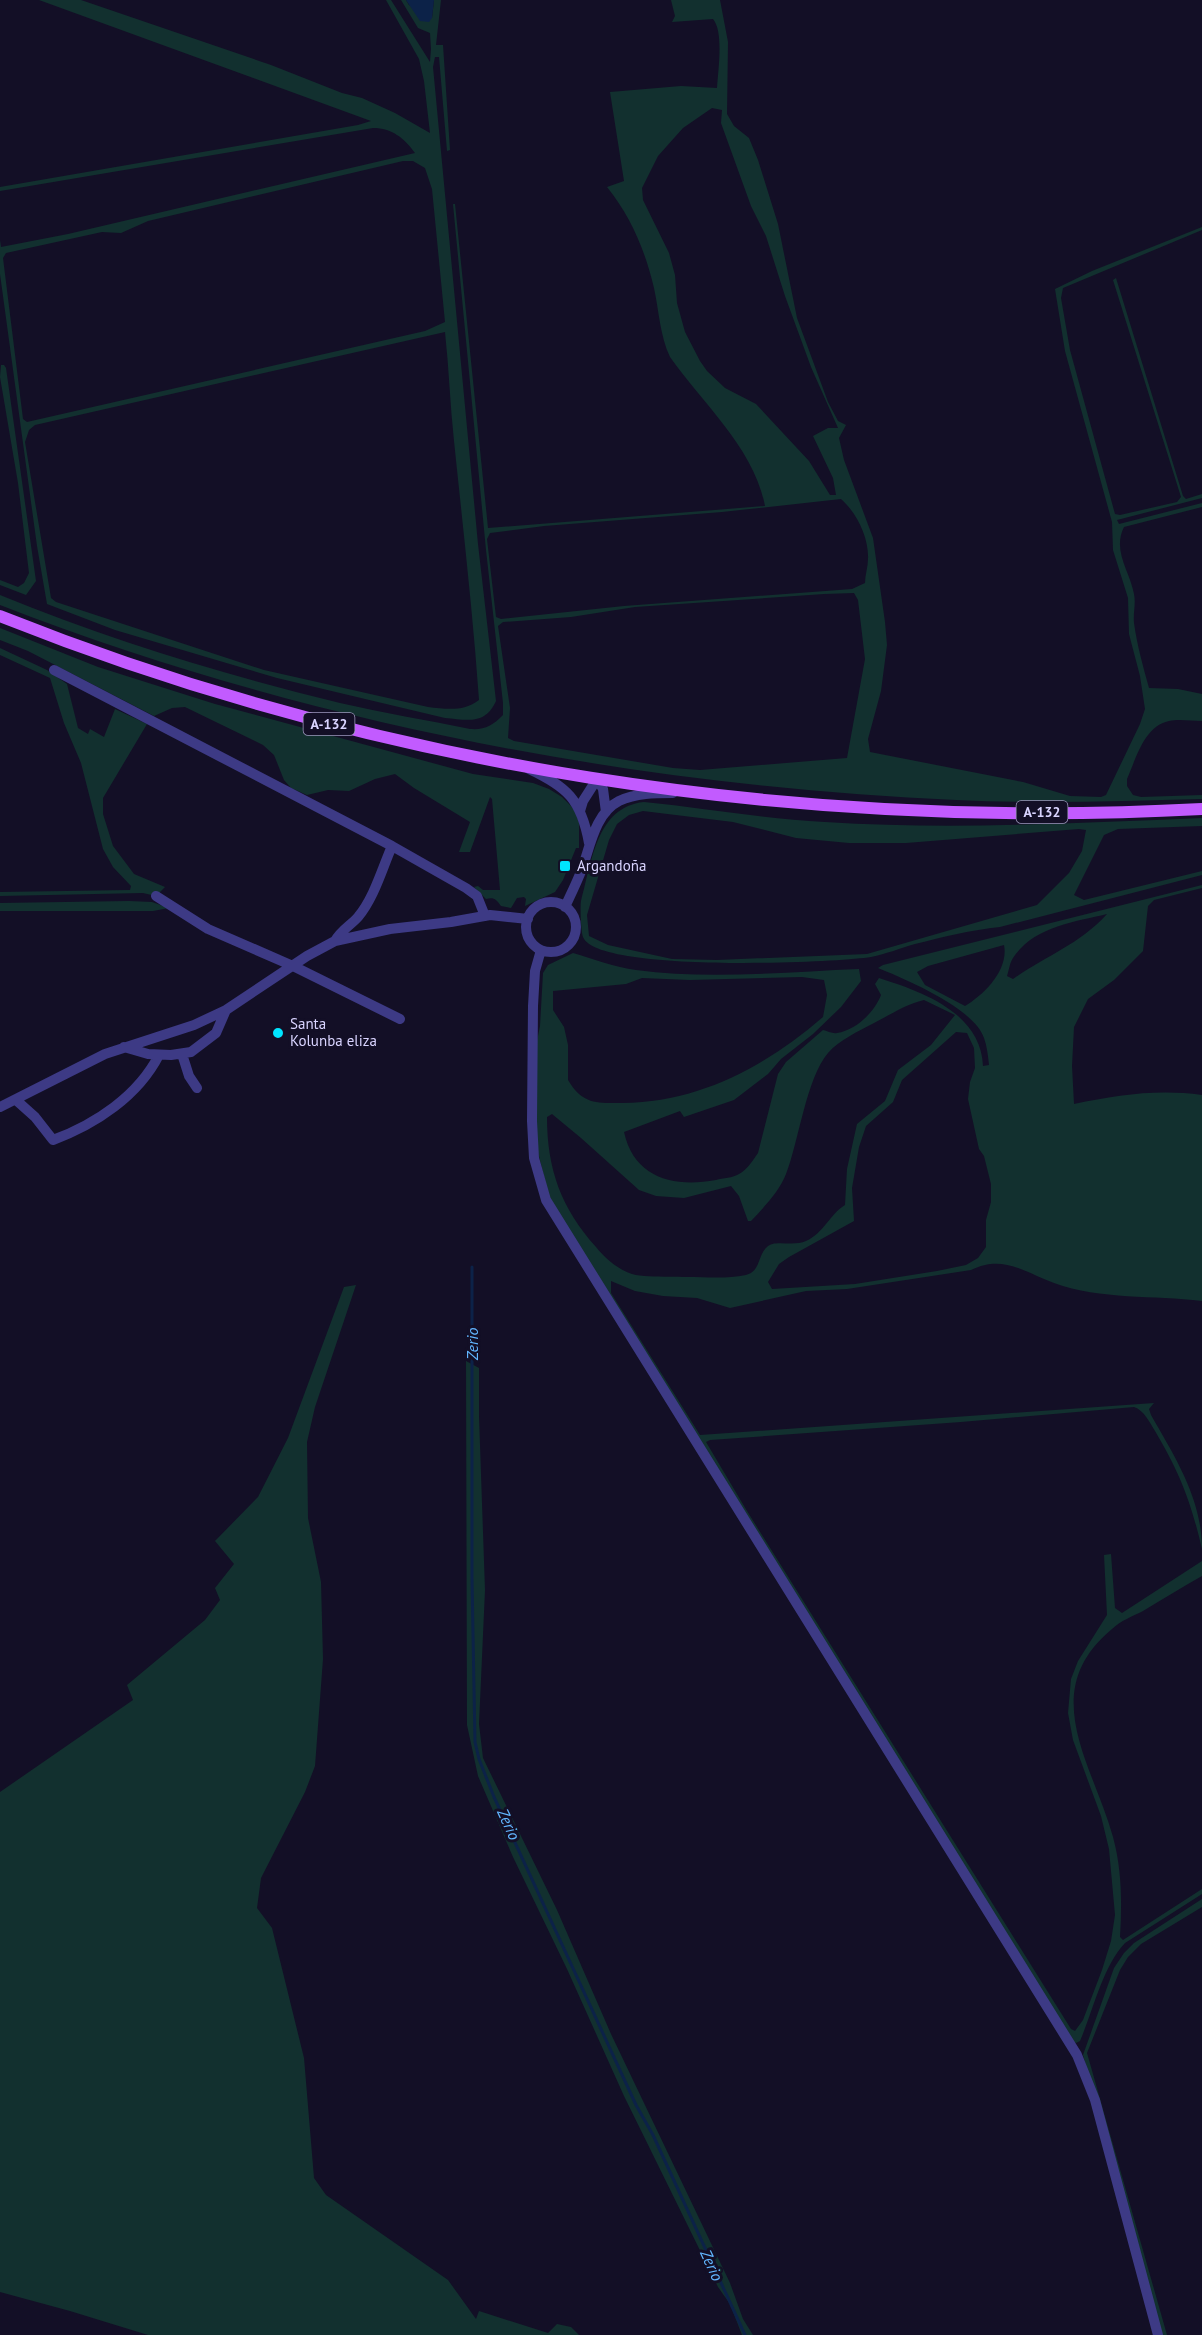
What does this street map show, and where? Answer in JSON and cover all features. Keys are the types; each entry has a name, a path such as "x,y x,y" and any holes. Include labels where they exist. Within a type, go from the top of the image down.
{"main road":[{"name":"A-132","path":"0,616 136,666 302,717 390,739 525,767 597,779 820,806 959,812 1202,809"}],"street":[{"path":"54,670 392,846 477,896 485,916"},
{"path":"525,767 556,782 572,796 580,812 589,843"},
{"path":"580,812 583,801 597,779 603,789 606,812"},
{"path":"565,907 582,868 589,843 606,812 617,802 635,795 690,792"},
{"path":"335,941 340,932 358,917 369,899 392,846"},
{"path":"156,896 208,929 293,966 400,1019"},
{"path":"553,903 565,907 571,912 576,927 572,941 558,951 541,950 528,937 526,924 528,918 541,905 553,903"},
{"path":"0,1107 105,1054 177,1031 226,1010 335,941 390,929 485,916 528,918"},
{"path":"541,950 535,971 533,1006 532,1130 534,1158 546,1200 1077,2055 1095,2100 1158,2335"},
{"path":"124,1047 159,1055 191,1053 216,1033 226,1010"},
{"path":"182,1054 189,1076 196,1088"},
{"path":"16,1100 35,1117 53,1140 92,1122 126,1098 151,1071 159,1055"}],"green space":[{"path":"39,0 81,0 271,65 342,93 362,98 430,133 419,59 386,0 391,0 430,62 430,33 418,28 401,0 406,0 409,5 432,18 434,0 441,0 436,45 443,45 450,150 447,151 439,57 435,57 433,67 478,544 496,701 487,714 475,719 445,718 277,678 115,630 47,604 0,274 0,240 1,247 68,234 415,153 397,135 380,128 373,128 0,191 0,187 371,121","holes":["403,161 413,161 425,168 432,189 445,322 425,331 27,422 23,419 3,258 6,253 102,232 121,233 148,221","445,332 479,700 461,708 428,707 264,670 56,602 51,598 25,442 29,430 35,425"]},
{"path":"671,0 720,0 728,42 727,114 734,126 749,138 758,160 778,224 797,318 828,402 838,421 846,425 839,438 844,460 873,538 887,645 881,691 868,739 870,752 1023,782 1070,796 1101,797 1106,795 1145,709 1140,676 1129,634 1128,598 1113,550 1112,522 1065,351 1055,289 1092,271 1202,227 1202,230 1063,288 1061,298 1070,350 1115,514 1120,515 1177,502 1181,497 1113,280 1116,278 1183,496 1186,499 1202,494 1202,498 1117,520 1119,524 1202,503 1202,507 1124,527 1120,544 1134,594 1135,631 1149,688 1178,689 1202,694 1202,721 1169,721 1153,729 1142,744 1127,779 1127,786 1133,795 1141,797 1202,795 1202,799 1048,802 956,800 835,792 713,780 591,763 470,741 349,714 230,683 114,646 0,605 0,595 83,627 168,655 254,681 340,703 470,729 484,728 499,719 503,715 503,703 453,204 455,204 488,528 765,506 759,485 739,446 670,357 642,247 623,210 607,187 624,181 610,92 681,86 717,88 719,42 713,19 672,22 675,16","holes":["712,108 722,110 721,123 751,206 766,236 811,367 838,428 828,428 813,436 833,478 836,495 830,495 809,461 756,404 725,388 707,371 685,332 677,303 675,275 669,253 643,200 642,188 658,156 683,128","841,499 852,511 864,534 868,551 865,583 852,589 624,606 501,619 496,617 487,539 490,533 544,526 722,512","854,593 858,600 865,659 847,758 700,770 673,768 514,741 508,738 510,708 498,626 503,622 571,617 635,607"]},
{"path":"1,365 6,368 36,581 26,595 0,585 0,580 18,587 24,583 29,573 18,483 0,377"},
{"path":"0,628 98,667 215,704 473,774 533,783 549,789 562,797 574,809 579,822 579,848 576,848 563,880 555,892 525,906 524,897 517,898 511,908 501,906 495,899 486,899 474,887 478,886 483,890 500,890 490,797 470,852 459,852 470,822 395,774 375,779 349,791 328,790 307,795 291,788 284,780 274,755 263,745 185,707 172,708 154,716 28,651 0,640"},
{"path":"0,648 47,670 67,684 78,728 88,734 90,729 104,737 115,709 147,724 103,798 103,814 113,846 134,874 165,887 159,893 160,897 143,893 0,896 0,892 130,890 131,886 113,867 103,849 81,763 64,723 50,678 0,655"},
{"path":"644,802 802,821 919,825 1014,825 1202,818 1202,826 1118,829 1104,835 1074,895 1084,900 1202,871 1202,875 1000,927 926,941 871,957 767,963 670,961 629,956 598,948 583,937 581,901 593,854 606,825 615,814 628,806","holes":["643,811 733,822 796,838 849,843 906,843 1086,830 1082,851 1069,873 1037,905 867,954 717,960 672,959 608,945 589,936 587,915 609,840 617,824 629,815"]},
{"path":"1202,885 1202,888 1154,900 1148,906 1143,951 1114,980 1088,999 1074,1027 1072,1066 1074,1104 1138,1094 1202,1095 1202,1301 1090,1292 1054,1283 1003,1264 847,1289 806,1291 730,1308 697,1298 663,1296 635,1291 611,1281 611,1293 700,1435 1154,1403 1149,1409 1151,1415 1178,1463 1192,1496 1201,1531 1202,1549 1194,1517 1178,1474 1146,1417 1134,1407 706,1442 1071,2029 1075,2031 1083,2020 1102,1970 1111,1941 1115,1915 1109,1849 1101,1816 1073,1740 1068,1713 1071,1679 1078,1661 1107,1615 1104,1555 1111,1554 1115,1608 1122,1613 1202,1561 1202,1576 1112,1629 1089,1653 1077,1678 1074,1703 1076,1729 1113,1837 1120,1874 1120,1937 1123,1940 1202,1889 1202,1894 1125,1943 1111,1964 1080,2041 1076,2043 1072,2041 550,1201 537,1148 536,1046 540,1026 543,973 548,965 573,953 620,967 663,973 747,974 859,969 861,981 841,1007 813,1034 781,1059 768,1074 734,1100 684,1117 680,1111 624,1132 629,1148 646,1170 671,1180 700,1182 731,1177 747,1167 758,1153 778,1074 786,1062 823,1030 832,1033 844,1031 864,1019 881,995 875,984 879,978 914,990 947,1007 961,1019 972,1032 980,1048 983,1066 989,1065 984,1038 978,1027 967,1016 937,996 878,968","holes":["1107,914 1085,934 1062,950 1013,979 1007,976 1013,958 1031,939 1068,923","1004,945 1003,964 994,981 965,1006 925,985 917,972 928,966","802,977 824,980 827,995 823,1017 779,1051 730,1078 705,1088 679,1096 623,1103 591,1101 579,1094 568,1080 568,1045 564,1027 553,1010 553,991 626,984 642,978 690,980","924,1000 955,1015 931,1045 898,1070 885,1101 857,1124 847,1169 845,1205 812,1238 801,1243 770,1245 764,1251 757,1267 746,1275 716,1278 644,1276 627,1272 612,1263 596,1247 574,1218 558,1187 553,1171 547,1117 552,1114 639,1190 656,1196 684,1198 731,1186 739,1196 748,1221 751,1221 771,1199 783,1181 791,1160 808,1094 820,1064 828,1053 850,1036 911,1004","956,1032 967,1033 974,1048 975,1068 968,1099 979,1149 984,1156 991,1184 991,1202 986,1220 986,1247 978,1258 966,1265 937,1271 855,1284 772,1289 768,1282 779,1264 854,1221 852,1188 859,1147 866,1126 893,1102 902,1080"]},
{"path":"152,902 169,908 153,911 0,911 0,903"},
{"path":"356,1285 315,1407 307,1442 308,1518 321,1582 323,1659 315,1766 305,1792 261,1878 257,1908 272,1928 304,2058 314,2178 326,2195 448,2280 476,2319 479,2311 548,2333 557,2324 571,2327 579,2335 148,2335 0,2292 0,1792 133,1700 127,1685 205,1620 220,1600 215,1588 234,1564 215,1541 258,1497 288,1438 344,1287"},
{"path":"466,1361 479,1368 485,1590 479,1724 483,1758 557,1910 611,2034 730,2283 743,2319 753,2335 742,2335 730,2304 718,2287 624,2096 478,1776 467,1725"},
{"path":"1202,1899 1202,1907 1141,1944 1128,1957 1120,1970 1087,2053 1167,2335 1161,2335 1083,2055 1114,1968 1124,1953 1134,1943"}],"water":[{"path":"406,0 434,0 432,18 429,22 420,21"}],"waterway":[{"name":"Zerio","path":"472,1267 472,1579 475,1742 479,1759 494,1797 636,2105 653,2135 745,2335"}],"place":[{"name":"Argandoña","path":"565,866"},
{"name":"Santa Kolunba eliza","path":"278,1033"}]}
